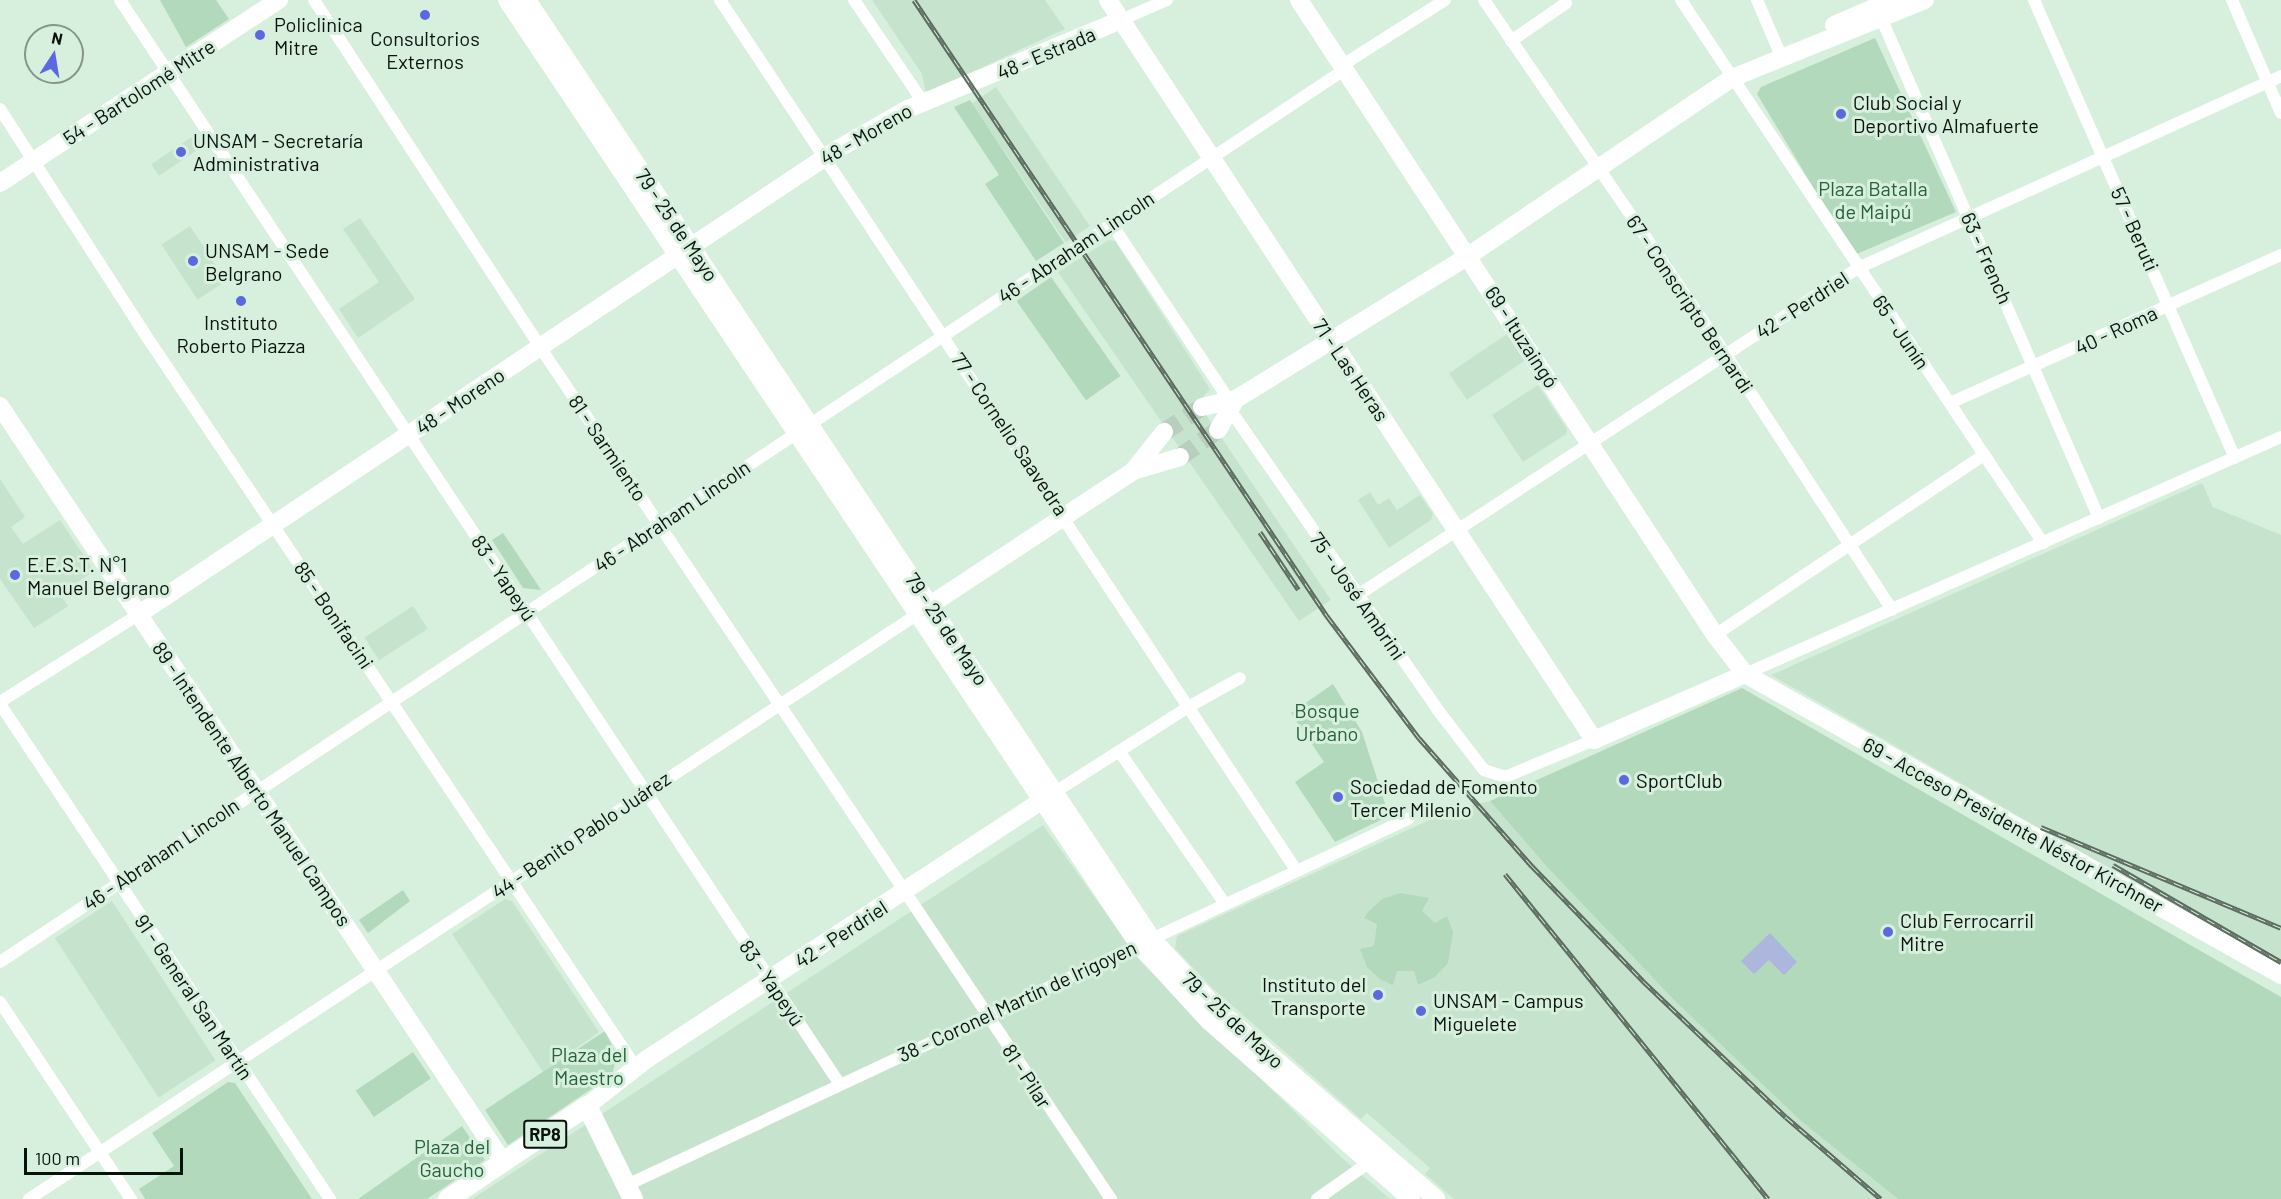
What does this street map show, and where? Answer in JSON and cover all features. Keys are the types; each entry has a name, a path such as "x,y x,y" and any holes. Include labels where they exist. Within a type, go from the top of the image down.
{"main road":[{"name":"42 - Perdriel","path":"448,1199 587,1106"},
{"name":"RP8","path":"587,1106 630,1192"}],"street":[{"name":"83 - Yapeyú","path":"120,0 167,74 840,1083"},
{"name":"54 - Bartolomé Mitre","path":"0,183 279,0"},
{"name":"81 - Sarmiento","path":"314,0 540,347 905,893"},
{"name":"79 - 25 de Mayo","path":"507,0 684,249"},
{"name":"79 - 25 de Mayo","path":"527,0 684,249 1146,942 1376,1157 1411,1199"},
{"name":"77 - Cornelio Saavedra","path":"720,0 1064,515 1296,870"},
{"path":"854,0 923,102"},
{"name":"71 - Las Heras","path":"1108,0 1594,740"},
{"name":"48 - Estrada","path":"923,102 1167,0"},
{"name":"69 - Ituzaingó","path":"1299,0 1592,443 1715,635 1745,674"},
{"name":"46 - Abraham Lincoln","path":"0,962 528,613 1111,222 1211,159 1444,0"},
{"name":"67 - Conscripto Bernardi","path":"1484,0 1726,355 1892,610"},
{"name":"65 - Junín","path":"1681,0 2043,543"},
{"path":"1757,0 1780,53"},
{"path":"1202,407 1232,404 1330,339 1468,256 1732,78 1881,6 1924,0"},
{"name":"57 - Beruti","path":"2034,0 2235,458"},
{"path":"2232,0 2281,114"},
{"path":"1511,40 1566,3"},
{"name":"63 - French","path":"1881,6 2099,518"},
{"name":"42 - Perdriel","path":"1358,595 1858,268 2281,76"},
{"name":"48 - Moreno","path":"0,703 139,614 684,249 824,158 923,102"},
{"name":"85 - Bonifacini","path":"0,109 273,525 637,1069"},
{"name":"75 - José Ambrini","path":"1111,222 1358,595 1437,709 1492,776 1505,777 1594,740"},
{"name":"40 - Roma","path":"1950,403 2034,368 2281,255"},
{"path":"1218,430 1232,404"},
{"name":"89 - Intendente Alberto Manuel Campos","path":"0,406 503,1162"},
{"name":"44 - Benito Pablo Juárez","path":"1133,471 1164,432"},
{"path":"1594,740 2281,437"},
{"path":"1715,635 1984,455"},
{"name":"44 - Benito Pablo Juárez","path":"29,1199 1064,515 1133,471 1180,457"},
{"name":"69 - Acceso Presidente Néstor Kirchner","path":"1745,674 2281,975"},
{"name":"42 - Perdriel","path":"587,1106 637,1069 770,980 1119,751 1190,706 1240,678"},
{"name":"91 - General San Martín","path":"0,703 236,1062 330,1199"},
{"path":"1119,751 1225,904"},
{"name":"38 - Coronel Martín de Irigoyen","path":"630,1192 840,1083 1408,819"},
{"name":"81 - Pilar","path":"905,893 1111,1199"},
{"path":"0,1002 131,1199"},
{"name":"79 - 25 de Mayo","path":"1376,1157 1436,1199"},
{"path":"1317,1199 1376,1157"}],"shaded area":[{"path":"872,0 1045,0 1065,29 926,93 922,74"},
{"path":"996,87 1090,226 1066,242 972,103"},
{"name":"UNSAM - Secretaría Administrativa","path":"196,134 204,146 159,176 151,164"},
{"path":"360,218 415,299 358,338 339,309 379,282 343,229"},
{"name":"UNSAM - Sede Belgrano","path":"190,226 226,281 197,300 161,245"},
{"path":"1109,240 1115,241 1210,389 1198,403 1331,600 1299,621 1058,272"},
{"path":"1507,334 1525,361 1467,400 1449,373"},
{"path":"1538,385 1567,429 1566,434 1523,462 1492,415"},
{"path":"0,479 25,517 11,527 23,544 60,520 94,571 60,594 68,606 34,628 0,579"},
{"path":"2202,483 2213,507 2281,535 2281,966 1771,675"},
{"path":"1370,492 1378,505 1389,498 1397,510 1420,495 1433,514 1431,520 1389,548 1358,500"},
{"path":"413,606 428,629 379,660 364,638"},
{"name":"UNSAM - Campus Miguelete","path":"1490,801 1547,867 1675,1001 1801,1121 1898,1199 1454,1199 1425,1174 1430,1168 1367,1113 1361,1119 1210,986 1175,948 1177,936 1449,811"},
{"path":"1043,825 1140,961 1342,1158 1390,1199 472,1199"},
{"path":"505,899 512,901 599,1032 543,1072 452,934"},
{"path":"112,901 215,1060 158,1097 55,938"}],"green space":[{"path":"160,0 216,0 229,19 186,47"},
{"name":"Plaza Batalla de Maipú","path":"1875,38 1956,212 1854,255 1757,94 1761,87"},
{"path":"970,100 1064,243 1036,261 985,184 999,175 954,107"},
{"path":"1051,277 1120,376 1086,400 1017,301"},
{"path":"503,533 541,590 523,588 492,540"},
{"name":"Bosque Urbano","path":"1333,684 1362,732 1389,816 1335,842 1295,782 1324,762 1291,713"},
{"name":"Club Ferrocarril Mitre","path":"1742,688 2281,997 2281,1199 1898,1199 1801,1121 1675,1001 1547,867 1490,801"},
{"path":"403,890 410,901 368,933 359,920"},
{"path":"1400,893 1429,898 1422,911 1435,923 1447,916 1453,932 1448,963 1435,977 1418,985 1414,971 1397,971 1393,985 1381,980 1367,967 1360,949 1374,946 1377,924 1364,918 1368,912 1382,899"},
{"name":"Plaza del Maestro","path":"605,1031 617,1056 612,1075 508,1145 485,1110"},
{"path":"413,1052 431,1079 374,1117 356,1091"},
{"path":"228,1082 235,1083 312,1199 145,1199 139,1189 174,1166 152,1133"},
{"name":"Plaza del Gaucho","path":"462,1126 485,1160 427,1199 358,1199"}],"water":[{"path":"1770,933 1797,962 1784,975 1769,960 1754,974 1741,961"}],"tunnel":[{"path":"1164,432 1202,407"},
{"path":"1180,457 1218,430"}],"railway":[{"path":"914,0 1327,616 1419,738 1532,866 1643,981 1786,1117 1881,1199"},
{"path":"1260,532 1298,589"},
{"path":"2041,827 2281,928"},
{"path":"2113,865 2281,962"},
{"path":"1505,874 1768,1199"}],"place":[{"name":"Consultorios Externos","path":"425,15"},
{"name":"Policlinica Mitre","path":"260,35"},
{"name":"Club Social y Deportivo Almafuerte","path":"1841,114"},
{"name":"UNSAM - Secretaría Administrativa","path":"181,152"},
{"name":"UNSAM - Sede Belgrano","path":"193,261"},
{"name":"Instituto Roberto Piazza","path":"241,301"},
{"name":"E.E.S.T. N°1 Manuel Belgrano","path":"15,575"},
{"name":"SportClub","path":"1624,780"},
{"name":"Sociedad de Fomento Tercer Milenio","path":"1338,797"},
{"name":"Club Ferrocarril Mitre","path":"1888,932"},
{"name":"Instituto del Transporte","path":"1378,995"},
{"name":"UNSAM - Campus Miguelete","path":"1421,1011"}]}
